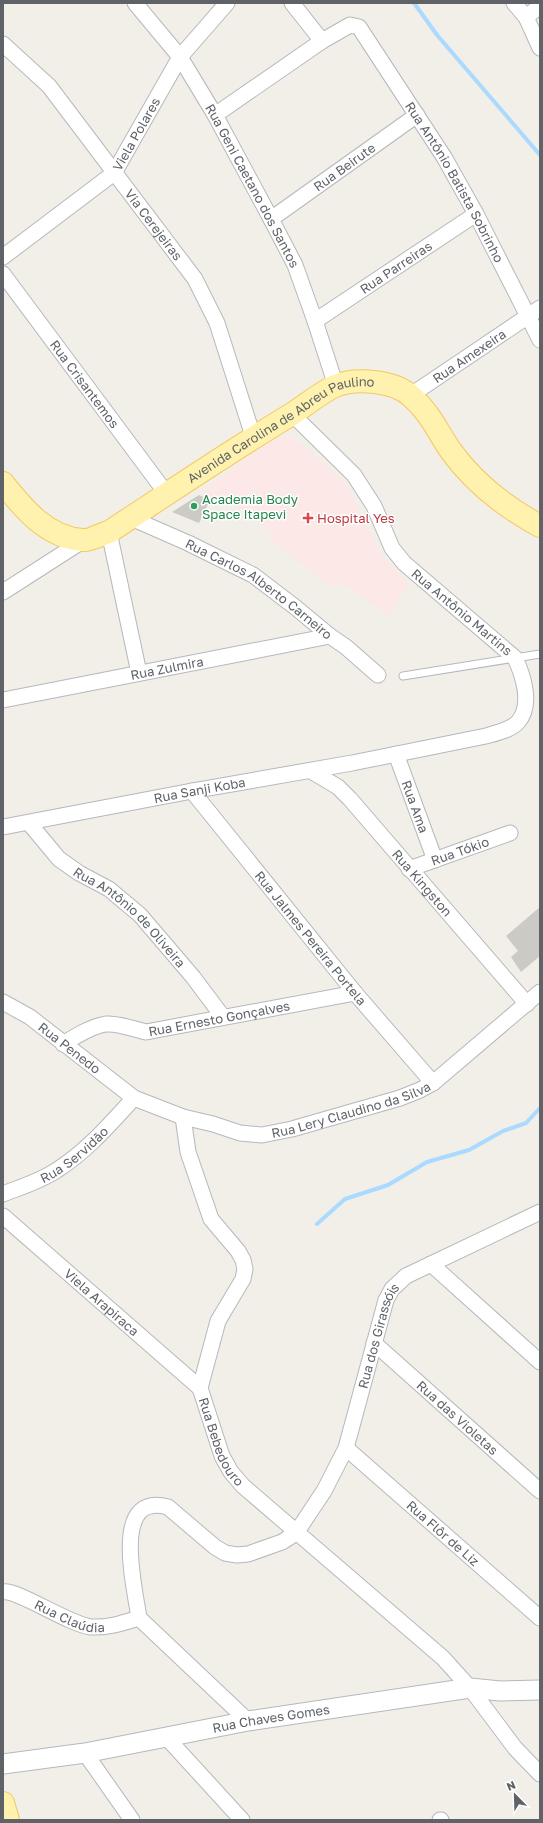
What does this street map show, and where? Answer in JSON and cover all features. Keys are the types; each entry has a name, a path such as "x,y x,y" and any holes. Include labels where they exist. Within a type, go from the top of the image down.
{"main road":[{"name":"Avenida Carolina de Abreu Paulino","path":"3,483 26,511 46,527 63,536 84,540 109,532 254,436 336,386 362,381 392,386 411,395 427,411 451,451 487,491 506,506 540,526"},
{"path":"3,1803 8,1820"}],"street":[{"name":"Rua Geni Caetano dos Santos","path":"135,3 180,57 215,115 271,219 295,265 336,386"},
{"name":"Viela Polares","path":"3,257 114,173 180,57 227,3"},
{"path":"215,115 322,41 292,3"},
{"path":"514,3 526,17 540,48"},
{"path":"526,17 540,6"},
{"name":"Rua Antônio Batista Sobrinho","path":"322,41 350,25 362,29 444,157 534,312 540,340"},
{"name":"Via Cerejeiras","path":"3,44 50,86 114,173 157,226 195,279 217,323 254,436"},
{"name":"Rua Beirute","path":"271,219 417,115"},
{"name":"Rua Parreiras","path":"315,321 476,214"},
{"name":"Rua Crisantemos","path":"3,274 166,493"},
{"name":"Rua Amexeira","path":"411,395 534,312"},
{"name":"Rua Antônio Martins","path":"292,414 354,475 374,506 392,548 404,562 515,658 523,676 525,688 523,712 518,722 504,730 486,736 396,754"},
{"name":"Rua Carlos Alberto Carneiro","path":"131,518 253,575 346,647 378,674"},
{"path":"109,532 139,674"},
{"path":"3,592 84,540"},
{"name":"Rua Zulmira","path":"3,700 330,636"},
{"name":"Rua Sanji Koba","path":"3,827 396,754"},
{"name":"Rua Ama","path":"396,754 435,860"},
{"name":"Rua Kingston","path":"311,770 338,787 526,1004"},
{"name":"Rua Jalmes Pereira Portela","path":"192,791 355,993 433,1083"},
{"name":"Rua Antônio de Oliveira","path":"29,823 59,859 79,873 109,889 140,915 193,977 223,1017"},
{"name":"Rua Tókio","path":"410,869 510,833"},
{"name":"Rua Lery Claudino da Silva","path":"134,1098 183,1117 213,1124 240,1133 262,1135 314,1123 400,1098 433,1083 540,992"},
{"name":"Rua Ernesto Gonçalves","path":"63,1044 85,1031 106,1024 124,1026 146,1032 355,993"},
{"name":"Rua Penedo","path":"3,1002 30,1017 134,1098"},
{"name":"Rua Servidão","path":"3,1194 56,1171 94,1140 134,1098"},
{"name":"Rua Bebedouro","path":"183,1117 188,1152 211,1219 244,1260 245,1269 243,1279 218,1321 200,1388 222,1456 231,1472 243,1486 443,1658 470,1688 515,1748 540,1774"},
{"name":"Rua dos Girassóis","path":"296,1533 324,1491 346,1448 386,1300 392,1289 406,1276 540,1212"},
{"name":"Viela Arapiraca","path":"3,1216 200,1388"},
{"path":"431,1264 540,1362"},
{"name":"Rua das Violetas","path":"374,1343 540,1492"},
{"name":"Rua Flôr de Liz","path":"346,1448 540,1618"},
{"path":"248,1721 138,1618 130,1542 132,1522 139,1512 148,1506 158,1505 168,1507 215,1547 225,1553 237,1555 248,1554 265,1549 296,1533"},
{"name":"Rua Claúdia","path":"3,1592 18,1595 70,1621 90,1627 113,1626 138,1618"},
{"name":"Rua Chaves Gomes","path":"3,1764 85,1753 248,1721 470,1688 500,1691 540,1690"},
{"path":"167,1738 242,1820"},
{"path":"85,1753 132,1820"}],"lane":[{"path":"403,676 540,654"}],"shaded area":[{"name":"Hospital Yes","path":"290,436 321,460 346,485 381,554 409,584 389,616 342,583 334,589 269,539 273,534 232,503 200,492 274,438"}],"building":[{"name":"Academia Body Space Itapevi","path":"199,495 210,500 199,523 172,512"},
{"path":"540,907 540,956 521,972 511,957 518,951 506,936"}],"waterway":[{"path":"414,3 437,35 540,155"},
{"path":"317,1224 345,1199 388,1185 427,1162 469,1150 503,1131 526,1123 540,1108"}],"place":[{"name":"Academia Body Space Itapevi","path":"194,506"},
{"name":"Hospital Yes","path":"308,518"}]}
